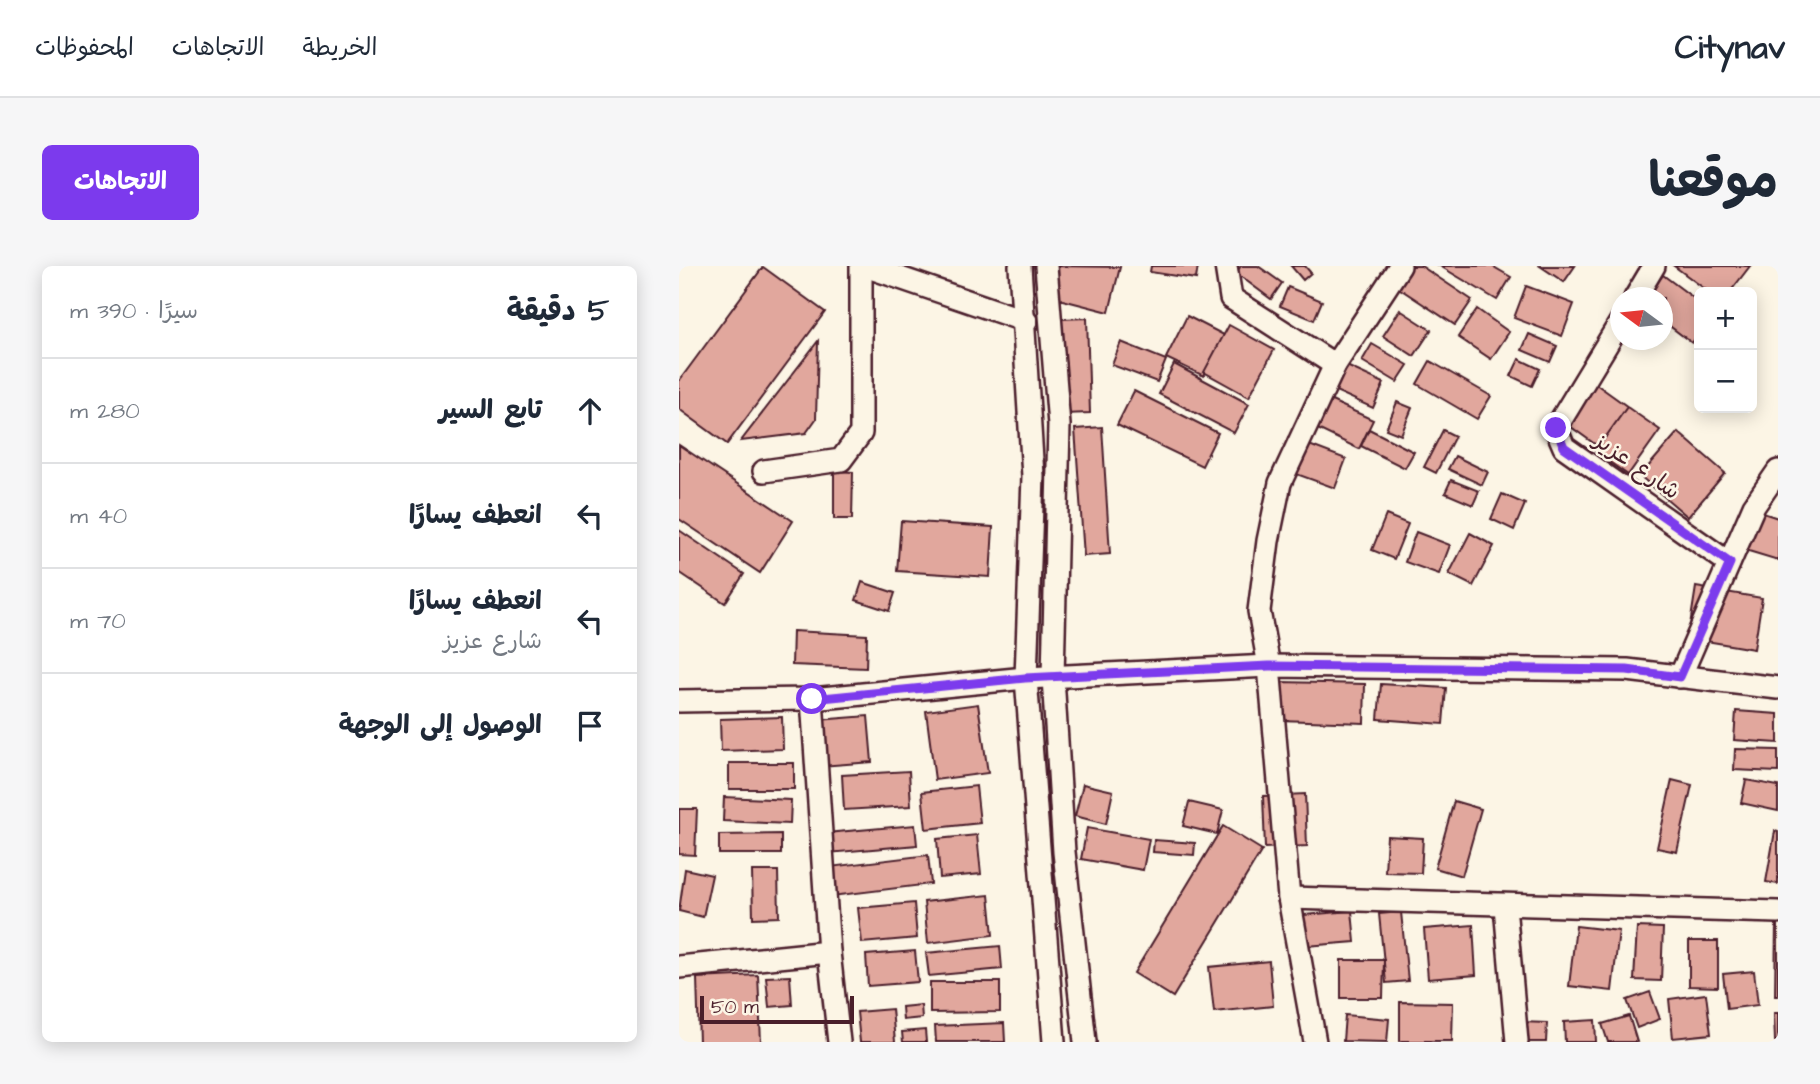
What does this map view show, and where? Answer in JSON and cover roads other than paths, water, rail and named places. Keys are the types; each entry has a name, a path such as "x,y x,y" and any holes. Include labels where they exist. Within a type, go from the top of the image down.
{"street":[{"path":"764,471 841,460 861,433 863,266 1026,321"},
{"path":"1020,266 1026,321 1033,476 1025,678 1054,1042"},
{"path":"1046,266 1059,425 1053,677 1064,852 1085,1042"},
{"path":"1226,266 1231,298 1335,365"},
{"path":"1315,1042 1289,898 1269,666 1259,611 1268,541 1280,483 1335,365 1400,266"},
{"path":"1642,287 1654,266"},
{"name":"شارع عزيز","path":"1610,339 1556,428 1564,447 1730,563"},
{"path":"1680,677 1754,506 1778,471"},
{"path":"679,701 812,699 1025,678 1269,666 1627,670 1778,688"},
{"path":"679,683 703,700"},
{"path":"812,699 829,952 839,1042"},
{"path":"1289,898 1778,912"},
{"path":"1505,906 1517,1042"},
{"path":"679,967 829,952"}]}
